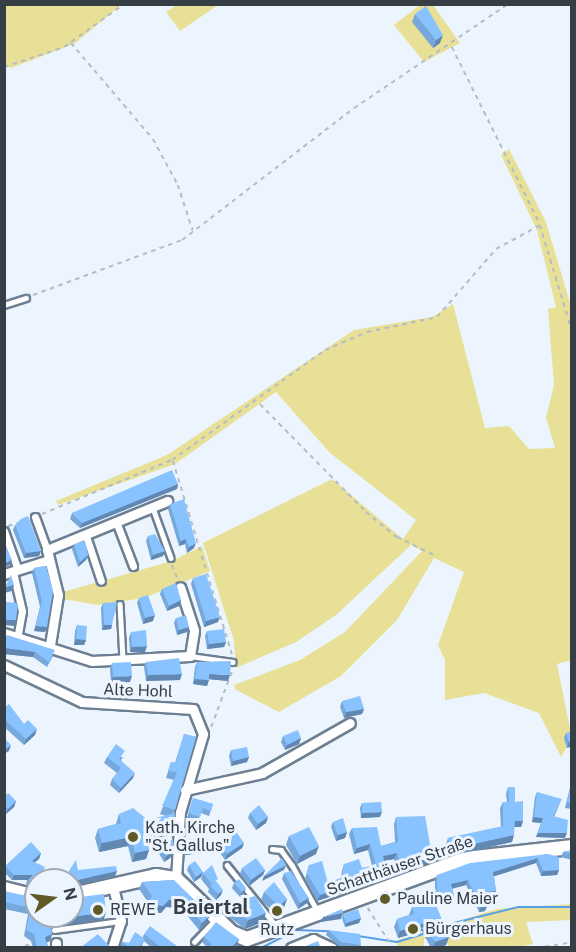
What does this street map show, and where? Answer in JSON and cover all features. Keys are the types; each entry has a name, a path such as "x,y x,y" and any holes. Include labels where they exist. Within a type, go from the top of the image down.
{"main road":[{"name":"Schatthäuser Straße","path":"243,943 277,927 466,859 572,848"},
{"path":"84,893 156,876 176,879 243,943"},
{"path":"4,889 24,894"}],"street":[{"path":"46,550 117,524 167,501"},
{"path":"35,517 50,560 58,595 50,645"},
{"path":"117,524 133,566"},
{"path":"4,529 22,611 18,634"},
{"path":"86,536 101,581"},
{"path":"12,572 50,560"},
{"path":"4,633 18,634 92,662 190,656 194,630 180,587"},
{"name":"Alte Hohl","path":"4,665 82,702 194,709 203,734"},
{"path":"185,790 262,773 350,723"},
{"path":"176,879 185,790 203,734"},
{"path":"112,948 120,921 113,887"},
{"path":"291,948 313,939 332,948"}],"lane":[{"path":"4,305 26,298"},
{"path":"153,508 171,558"},
{"path":"120,604 123,660"},
{"path":"190,656 233,662"},
{"path":"272,849 280,850 292,865 318,912"},
{"path":"227,865 277,927"},
{"path":"194,942 218,918"},
{"path":"54,930 120,921"}],"path":[{"path":"4,67 71,43 124,4"},
{"path":"26,298 182,240 354,108 452,47 508,4"},
{"path":"71,43 153,139 178,185 193,231"},
{"path":"452,47 540,225 572,331"},
{"path":"4,529 172,460 259,403 325,350 367,332 437,317 496,249 540,225"},
{"path":"259,403 366,512 397,537 436,556"},
{"path":"172,460 226,625 233,662 230,688 203,734"},
{"path":"171,558 180,587"},
{"path":"362,896 373,920 391,936 393,947"},
{"path":"536,948 572,942"},
{"path":"16,948 56,945"}],"shaded area":[{"path":"4,5 121,5 74,44 11,68 5,64"},
{"path":"177,5 218,5 180,31 166,12"},
{"path":"420,5 433,5 460,43 424,62 394,25"},
{"path":"509,149 546,222 571,306 572,660 557,664 572,738 561,757 539,713 484,693 445,700 445,660 438,645 464,572 434,558 397,620 341,676 279,712 236,690 234,685 300,660 345,632 422,551 411,545 336,615 296,642 236,668 234,641 203,543 332,479 403,539 416,520 330,453 276,392 175,464 58,505 56,501 167,455 354,330 432,317 453,304 485,428 509,426 529,449 555,448 546,418 554,385 548,309 556,307 537,230 501,155"},
{"path":"202,546 210,571 144,598 98,605 63,599 63,592 172,561"},
{"path":"571,904 571,920 526,922 533,944 518,947 449,947 442,933 424,939 424,947 399,947 395,941 497,909"}],"building":[{"path":"426,6 443,35 436,40 415,14"},
{"path":"172,470 178,484 82,523 72,513"},
{"path":"184,499 196,543 189,547 186,539 181,541 170,504"},
{"path":"28,516 41,551 26,553 15,525"},
{"path":"155,534 165,551 153,555 148,536"},
{"path":"85,541 88,555 80,562 74,544"},
{"path":"4,542 12,560 4,563"},
{"path":"46,566 53,591 47,627 36,626 42,601 34,568"},
{"path":"206,574 220,617 206,621 193,578"},
{"path":"11,575 14,585 5,587"},
{"path":"176,583 181,600 169,606 162,589"},
{"path":"148,595 155,615 145,618 139,598"},
{"path":"5,602 18,603 16,620 4,620"},
{"path":"117,602 112,625 104,625 103,603"},
{"path":"186,615 189,627 179,630 176,618"},
{"path":"77,625 87,626 86,640 76,639"},
{"path":"224,629 226,642 209,644 207,631"},
{"path":"146,630 147,646 132,647 131,632"},
{"path":"7,635 55,650 49,662 35,652 5,648"},
{"path":"179,658 182,674 148,675 146,662"},
{"path":"231,661 230,675 209,674 209,680 195,679 197,662"},
{"path":"131,662 132,676 113,677 112,663"},
{"path":"360,696 364,709 346,712 342,701"},
{"path":"9,704 24,724 28,720 37,729 26,739 4,719 4,708"},
{"path":"298,730 301,738 287,745 283,736"},
{"path":"572,732 572,741 569,742 566,733"},
{"path":"184,734 196,737 175,810 162,806 177,772 168,771 171,762 176,763"},
{"path":"4,738 11,745 4,750"},
{"path":"116,744 125,751 119,759 135,773 121,788 112,779 121,768 107,757"},
{"path":"247,747 249,757 233,761 231,750"},
{"path":"572,782 572,803 567,802"},
{"path":"508,787 515,787 515,802 523,801 523,821 515,821 514,835 451,849 448,838 503,826 503,802 509,802"},
{"path":"537,792 562,799 553,816 568,820 567,833 538,833 543,818 534,817"},
{"path":"8,793 16,801 8,809 4,805 4,797"},
{"path":"193,798 213,804 211,811 203,808 200,817 188,813"},
{"path":"381,802 382,812 362,813 362,803"},
{"path":"259,805 268,817 258,824 250,813"},
{"path":"133,808 148,820 175,813 174,826 145,834 149,850 135,853 131,837 102,843 98,829 121,823 119,814"},
{"path":"425,816 432,856 400,865 397,853 383,856 387,873 320,895 307,873 309,865 322,861 328,883 342,878 344,864 359,859 362,868 376,865 370,844 357,848 352,828 377,827 381,846 398,842 396,817"},
{"path":"343,818 347,832 338,835 333,822"},
{"path":"309,827 319,846 300,856 289,836"},
{"path":"235,830 244,843 227,854 220,844 213,846"},
{"path":"200,838 202,847 187,850 187,840"},
{"path":"173,839 173,852 166,856 160,846"},
{"path":"31,842 41,853 32,861 45,867 24,868 24,875 14,875 5,866"},
{"path":"548,854 559,857 559,870 543,871 538,858 493,872 496,891 485,892 487,906 481,907 468,880 451,884 454,895 437,896 437,875 470,863"},
{"path":"256,858 265,870 251,880 242,868"},
{"path":"282,858 286,865 264,876"},
{"path":"76,860 78,868 71,868"},
{"path":"195,861 203,872 196,877 189,865"},
{"path":"212,865 218,879 212,884 203,873"},
{"path":"116,866 117,871 84,878 84,869"},
{"path":"291,871 309,898 300,903 284,873"},
{"path":"239,879 246,888 242,892 234,883"},
{"path":"174,880 210,915 202,923 184,901 169,900 163,906 147,904 152,896 142,882"},
{"path":"216,881 223,890 218,894 210,886"},
{"path":"274,882 287,899 279,906 264,892"},
{"path":"4,891 24,895 24,906 4,902"},
{"path":"104,894 106,912 84,915 84,896"},
{"path":"255,896 266,913 248,920 232,909 244,899"},
{"path":"434,900 449,937 435,942 425,923 400,931 397,919 414,914 412,907"},
{"path":"342,909 343,913 323,917"},
{"path":"358,909 361,918 346,923 343,914"},
{"path":"216,922 239,939 231,948 209,948 212,944 204,937"},
{"path":"150,926 177,946 162,948 144,934"},
{"path":"26,928 51,928 52,934 45,937 48,948 37,948 34,934 26,930"},
{"path":"328,930 360,934 361,945 341,942"},
{"path":"135,932 145,939 139,948 126,948 127,946 122,942 129,943"},
{"path":"98,934 111,948 80,948"},
{"path":"318,941 320,946 317,948 301,948"}],"waterway":[{"path":"442,926 518,907 572,907"},
{"path":"261,948 296,930 329,931"},
{"path":"358,936 397,942 426,933"}],"place":[{"name":"Kath. Kirche \"St. Gallus\"","path":"133,837"},
{"name":"Pauline Maier","path":"385,899"},
{"name":"REWE","path":"98,910"},
{"name":"Rutz","path":"277,911"},
{"name":"Bürgerhaus","path":"413,929"}],"district":[{"name":"Baiertal","path":"211,907"}]}
